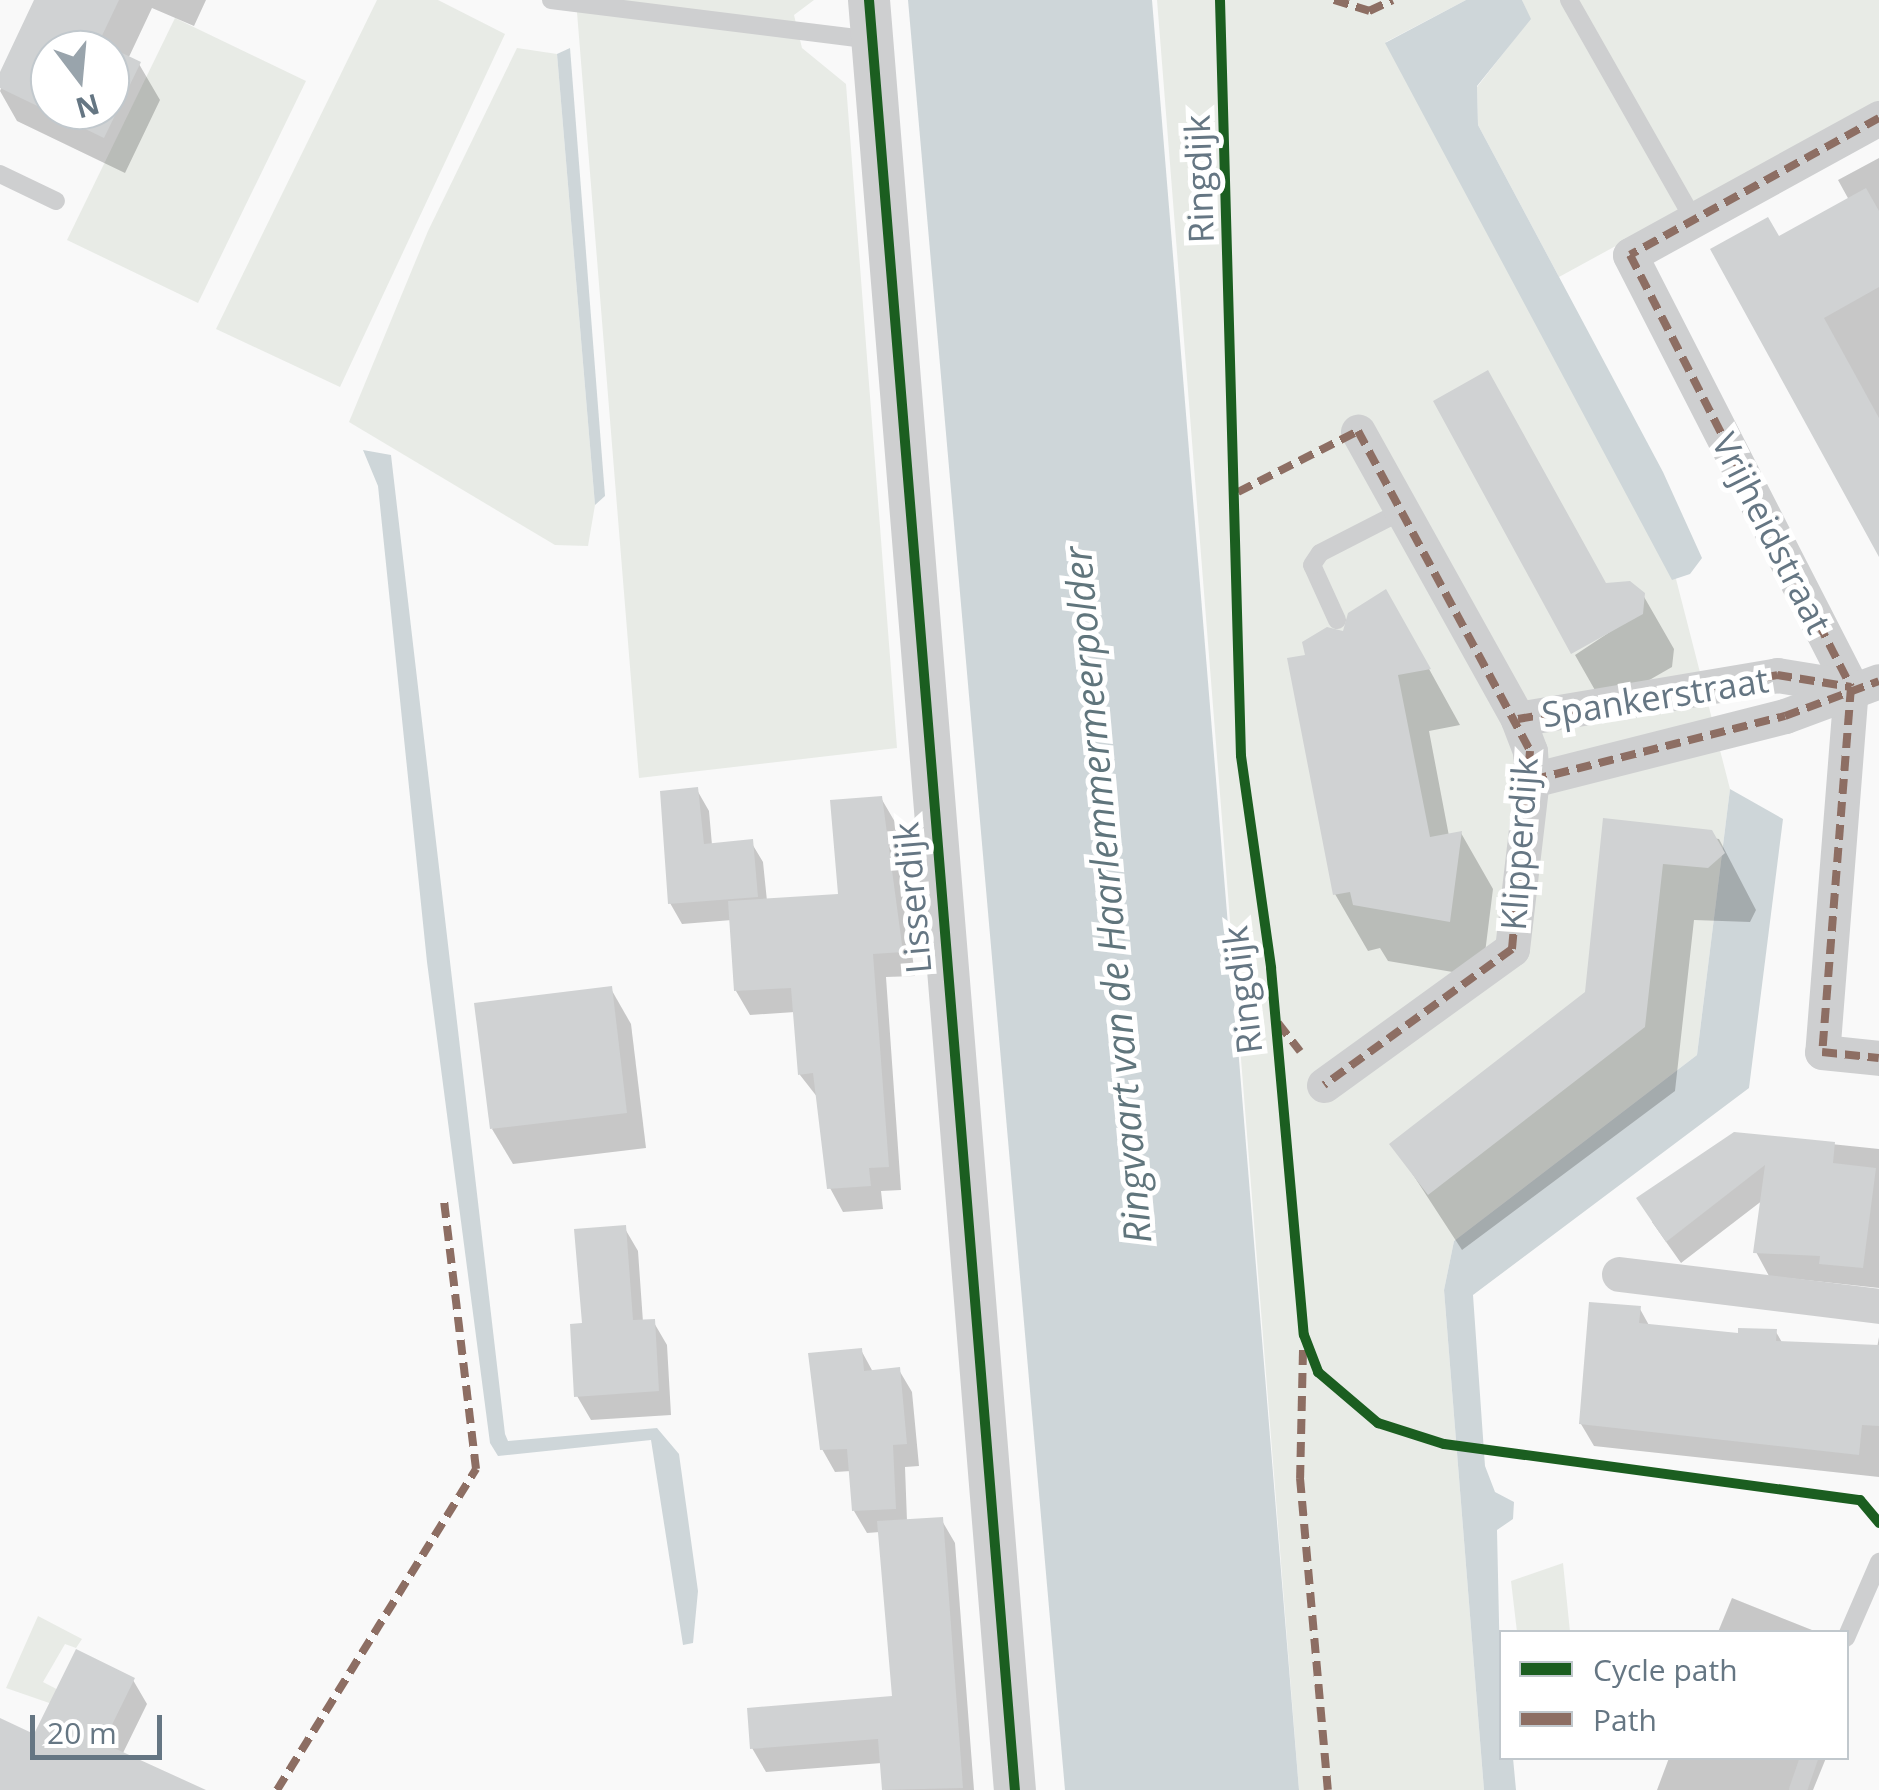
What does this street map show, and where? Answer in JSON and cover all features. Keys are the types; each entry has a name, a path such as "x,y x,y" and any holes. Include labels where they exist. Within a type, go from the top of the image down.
{"street":[{"name":"Lisserdijk","path":"870,20 1015,1790"},
{"name":"Vrijheidstraat","path":"1865,684 1630,256 1879,118"},
{"name":"Klipperdijk","path":"1324,1085 1512,949 1532,780 1530,751 1518,718 1358,431"},
{"name":"Spankerstraat","path":"1518,718 1777,675 1865,684"},
{"name":"Spankerstraat","path":"1532,780 1786,716 1865,684"},
{"path":"1865,684 1822,1052 1879,1058"},
{"path":"1620,1274 1879,1306"}],"lane":[{"path":"551,0 870,20"},
{"path":"1569,0 1694,220"},
{"path":"0,174 56,201"},
{"path":"1336,620 1312,565 1320,554 1402,511"},
{"path":"1849,1631 1879,1562"},
{"path":"1798,1790 1807,1760"}],"shaded area":[{"path":"377,0 438,0 505,34 340,387 216,329"},
{"path":"576,0 814,0 794,15 802,48 846,84 897,748 639,778"},
{"path":"1157,0 1466,0 1386,42 1676,579 1730,789 1697,1055 1454,1241 1444,1290 1484,1790 1299,1790"},
{"path":"1522,0 1879,0 1879,102 1559,277 1478,125 1477,87 1530,19"},
{"path":"175,18 306,81 198,303 67,240 121,130 130,130 130,110"},
{"path":"517,48 557,54 595,505 588,546 555,545 349,422 428,231"},
{"path":"1563,1563 1570,1630 1517,1630 1511,1581"},
{"path":"38,1616 82,1639 76,1648 65,1644 43,1682 93,1708 84,1715 6,1688"}],"water":[{"name":"Ringvaart van de Haarlemmermeerpolder","path":"908,0 1152,0 1299,1790 1065,1790"},
{"path":"1466,0 1522,0 1531,19 1477,86 1478,125 1663,472 1702,558 1690,574 1672,580 1385,43"},
{"path":"570,48 605,496 595,505 557,54"},
{"path":"363,450 391,455 505,1434 508,1441 657,1428 679,1454 698,1591 693,1643 683,1645 651,1440 498,1456 490,1443 427,962 378,486"},
{"path":"1730,789 1783,819 1749,1088 1473,1295 1485,1466 1495,1492 1514,1502 1513,1519 1497,1530 1499,1760 1513,1760 1516,1790 1484,1790 1444,1290 1454,1241 1697,1055"}],"building":[{"path":"34,0 119,0 105,30 30,30 30,102 0,88 0,72"},
{"path":"130,57 141,62 130,85"},
{"path":"87,130 108,130 104,138"},
{"path":"1866,188 1879,211 1879,287 1824,318 1879,418 1879,557 1710,249 1768,217 1779,236"},
{"path":"1488,370 1606,583 1630,581 1645,593 1643,614 1571,654 1433,401"},
{"path":"1386,589 1431,669 1398,675 1430,837 1462,831 1450,922 1353,905 1350,892 1333,895 1287,658 1305,655 1302,642 1327,627 1343,631 1348,613"},
{"path":"698,787 704,844 753,839 758,897 668,904 660,791"},
{"path":"882,796 903,952 873,954 889,1167 869,1168 871,1186 827,1189 813,1073 798,1075 791,988 734,991 728,901 838,894 830,800"},
{"path":"1603,818 1712,830 1725,853 1708,868 1663,864 1645,1027 1428,1195 1389,1144 1585,992"},
{"path":"612,986 627,1113 490,1129 474,1003"},
{"path":"1734,1132 1835,1142 1833,1163 1876,1168 1863,1268 1819,1264 1820,1256 1753,1253 1765,1165 1666,1242 1636,1198"},
{"path":"626,1225 633,1320 655,1319 659,1391 574,1397 570,1324 582,1323 574,1229"},
{"path":"1589,1302 1641,1306 1639,1323 1738,1333 1738,1328 1777,1329 1776,1341 1879,1345 1879,1426 1862,1425 1859,1455 1579,1424"},
{"path":"862,1348 864,1371 900,1367 907,1444 893,1445 896,1509 852,1511 847,1449 820,1450 808,1353"},
{"path":"943,1517 963,1788 882,1790 878,1739 750,1749 747,1708 892,1696 877,1521"},
{"path":"76,1649 135,1678 103,1743 206,1790 0,1790 0,1718 34,1734"}],"marked path":[{"path":"1334,0 1369,11 1393,0"},
{"path":"1879,118 1630,255 1851,687 1822,1052 1879,1058"},
{"path":"1238,492 1358,431 1530,751 1512,949 1324,1085"},
{"path":"1518,719 1777,675 1851,687"},
{"path":"1532,780 1785,716 1879,681"},
{"path":"1278,1023 1300,1051"},
{"path":"277,1790 476,1469 444,1200"},
{"path":"1303,1350 1300,1478 1328,1790"}],"cycle path":[{"path":"869,0 1015,1790"},
{"name":"Ringdijk","path":"1220,0 1241,756 1271,968 1304,1335 1318,1372 1378,1423 1444,1444 1860,1500 1879,1523"}]}
